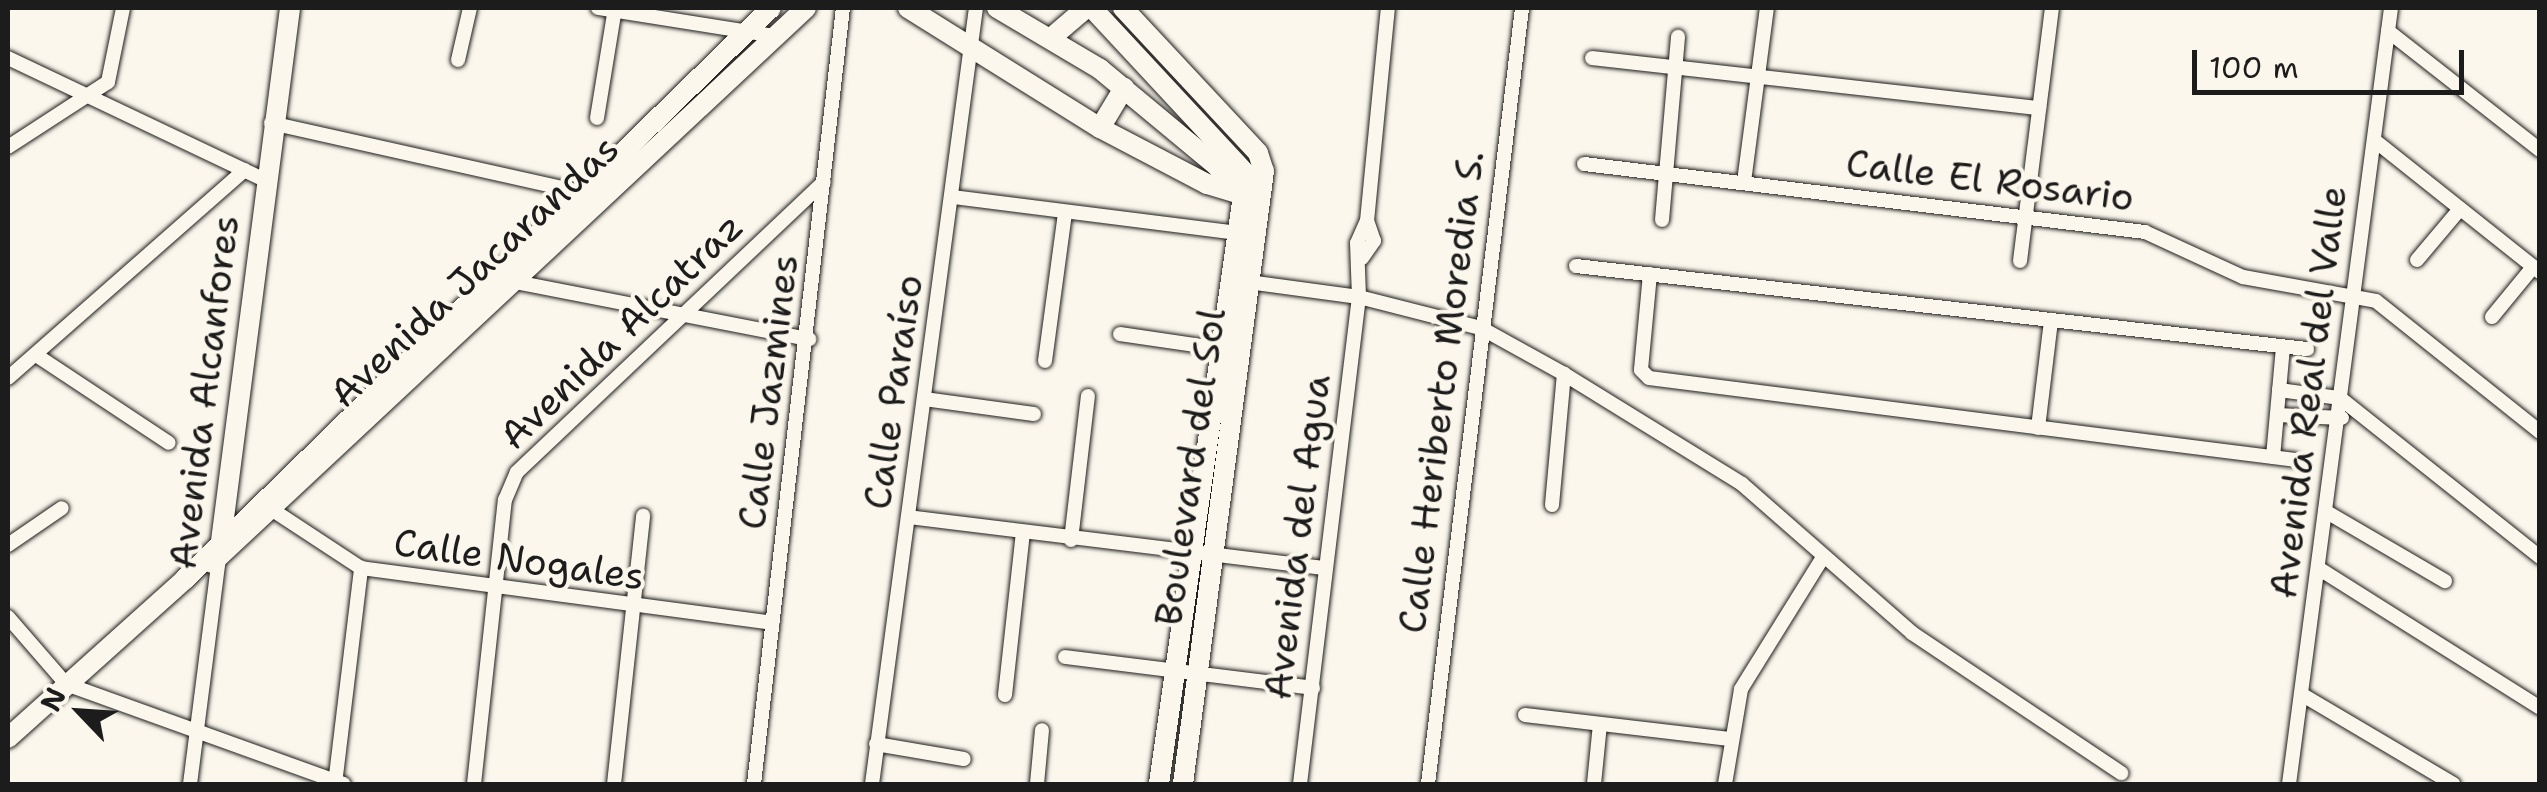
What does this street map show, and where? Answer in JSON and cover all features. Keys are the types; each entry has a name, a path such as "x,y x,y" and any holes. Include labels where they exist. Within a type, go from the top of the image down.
{"street":[{"path":"8,147 90,98 108,82 123,8"},
{"name":"Avenida Alcanfores","path":"190,784 271,123 290,8"},
{"path":"458,60 470,8"},
{"path":"598,8 776,36"},
{"name":"Avenida Jacarandas","path":"8,738 266,506 771,8"},
{"name":"Avenida Jacarandas","path":"499,278 603,198 806,8"},
{"name":"Calle Jazmines","path":"754,784 809,339 843,8"},
{"path":"908,8 1100,128 1241,195 1263,199"},
{"name":"Calle Paraíso","path":"872,784 976,8"},
{"path":"998,8 1051,38 1124,88 1241,195"},
{"path":"953,198 1256,236 1241,195 1240,161 1089,8 1051,38"},
{"name":"Boulevard del Sol","path":"1123,8 1261,160 1263,199 1183,784"},
{"name":"Avenida del Agua","path":"1300,784 1359,297 1362,258 1358,230 1368,221 1388,8"},
{"name":"Calle Heriberto Moredia S.","path":"1428,784 1522,8"},
{"path":"1744,182 1767,8"},
{"path":"2020,261 2052,8"},
{"name":"Avenida Real del Valle","path":"2289,784 2391,8"},
{"path":"597,118 615,9"},
{"path":"2388,31 2540,150"},
{"path":"1662,220 1678,37"},
{"path":"8,58 265,180"},
{"path":"1592,58 2039,108"},
{"path":"1100,128 1124,88"},
{"path":"271,123 603,198"},
{"path":"2374,140 2536,270 2492,317"},
{"name":"Calle El Rosario","path":"1584,164 2144,232 2243,276 2354,296 2394,312 2540,432"},
{"path":"8,378 245,170"},
{"name":"Avenida Alcatraz","path":"474,784 505,500 517,472 824,182"},
{"name":"Boulevard del Sol","path":"1159,784 1216,349 1241,195"},
{"path":"2418,260 2460,209"},
{"path":"1045,361 1066,212"},
{"path":"1576,266 2307,349"},
{"path":"1650,274 1641,370 1649,378 2295,460"},
{"path":"499,278 809,339"},
{"path":"1226,279 1359,297 1481,328 1564,374 1742,484 1822,559 1912,633 2120,773"},
{"path":"2038,428 2051,320"},
{"path":"1120,334 1242,352"},
{"path":"2273,457 2283,346"},
{"path":"36,355 169,443"},
{"path":"1552,505 1564,374"},
{"path":"2279,390 2340,398 2540,557"},
{"path":"1071,540 1088,396"},
{"path":"924,400 1034,414"},
{"path":"2277,415 2337,420 2356,410"},
{"path":"1203,449 1228,452"},
{"name":"Calle Nogales","path":"266,506 360,568 633,609 772,622"},
{"path":"8,546 62,508"},
{"path":"2325,510 2445,581"},
{"path":"614,784 643,516"},
{"path":"908,518 1325,568"},
{"path":"1005,695 1023,533"},
{"path":"1726,784 1741,688 1822,559"},
{"path":"8,617 66,684 198,728 338,783 360,568"},
{"path":"2318,568 2540,708"},
{"path":"1065,658 1313,688"},
{"path":"2301,694 2453,784"},
{"path":"1525,715 1730,739"},
{"path":"1594,784 1600,724"},
{"path":"1037,784 1042,730"},
{"path":"876,744 964,759"}]}
